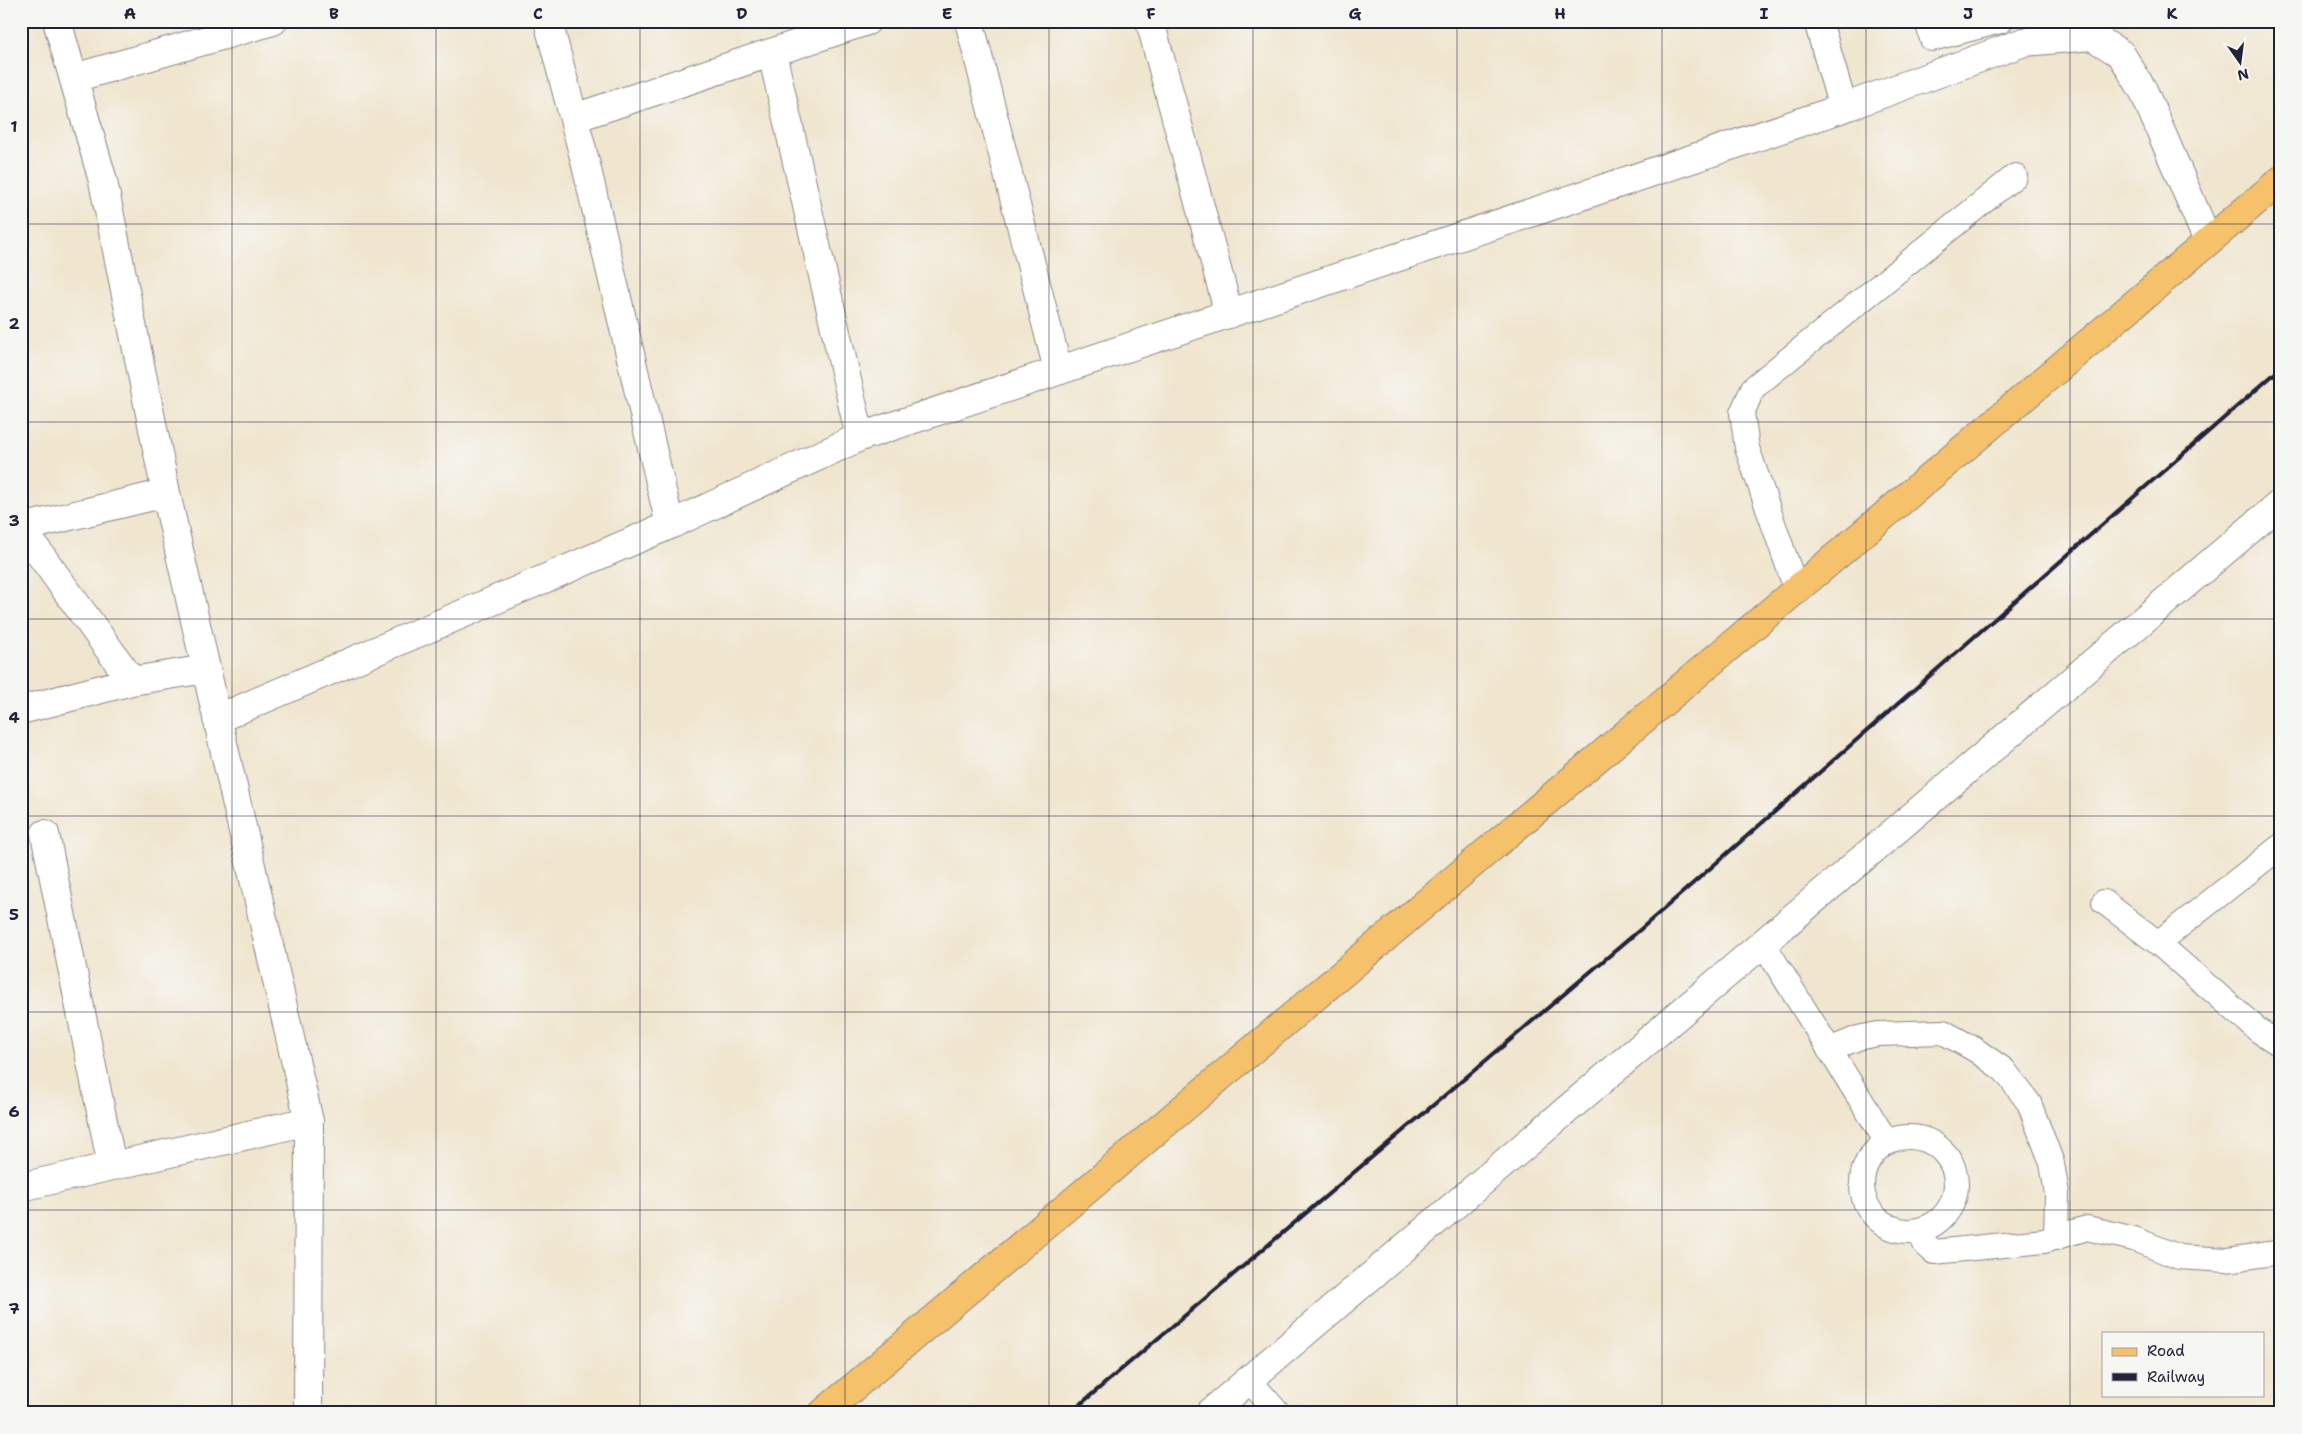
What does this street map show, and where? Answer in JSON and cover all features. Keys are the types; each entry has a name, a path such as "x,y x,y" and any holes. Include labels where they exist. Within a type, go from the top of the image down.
{"main road":[{"path":"823,1413 2281,180"}],"street":[{"path":"58,21 103,181 166,493 309,1121 308,1413"},
{"path":"74,78 273,21"},
{"path":"548,21 574,118 670,525"},
{"path":"574,118 867,21"},
{"path":"969,21 1058,370"},
{"path":"1150,21 1229,314"},
{"path":"1818,21 1843,108"},
{"path":"217,720 670,525 860,437 1843,108 2024,42 2090,29 2121,54 2143,90 2208,241"},
{"path":"772,53 860,437"},
{"path":"132,681 21,528 166,493"},
{"path":"1210,1413 2281,503"},
{"path":"21,710 132,681 206,669"},
{"path":"45,834 112,1166"},
{"path":"21,1187 309,1121"}],"lane":[{"path":"1926,21 1932,39 2001,21"},
{"path":"1796,589 1746,448 1742,413 1753,388 2015,176"},
{"path":"2158,943 2281,846"},
{"path":"2104,902 2158,943 2259,1031 2281,1045"},
{"path":"1763,943 1887,1142"},
{"path":"1829,1050 1858,1038 1878,1034 1943,1032 1974,1049 2004,1070 2029,1104 2052,1163 2056,1194 2056,1238"},
{"path":"1911,1136 1927,1140 1941,1148 1951,1160 1956,1176 1957,1192 1951,1207 1941,1219 1927,1228 1912,1232 1897,1230 1883,1224 1872,1214 1865,1201 1862,1186 1863,1170 1870,1157 1887,1142 1895,1138 1911,1136"},
{"path":"1919,1230 1924,1244 1934,1252 2044,1240 2087,1228 2134,1240 2180,1257 2227,1260 2281,1252"},
{"path":"1249,1380 1278,1413"}],"railway":[{"path":"1070,1413 1642,928 2281,368"}]}
